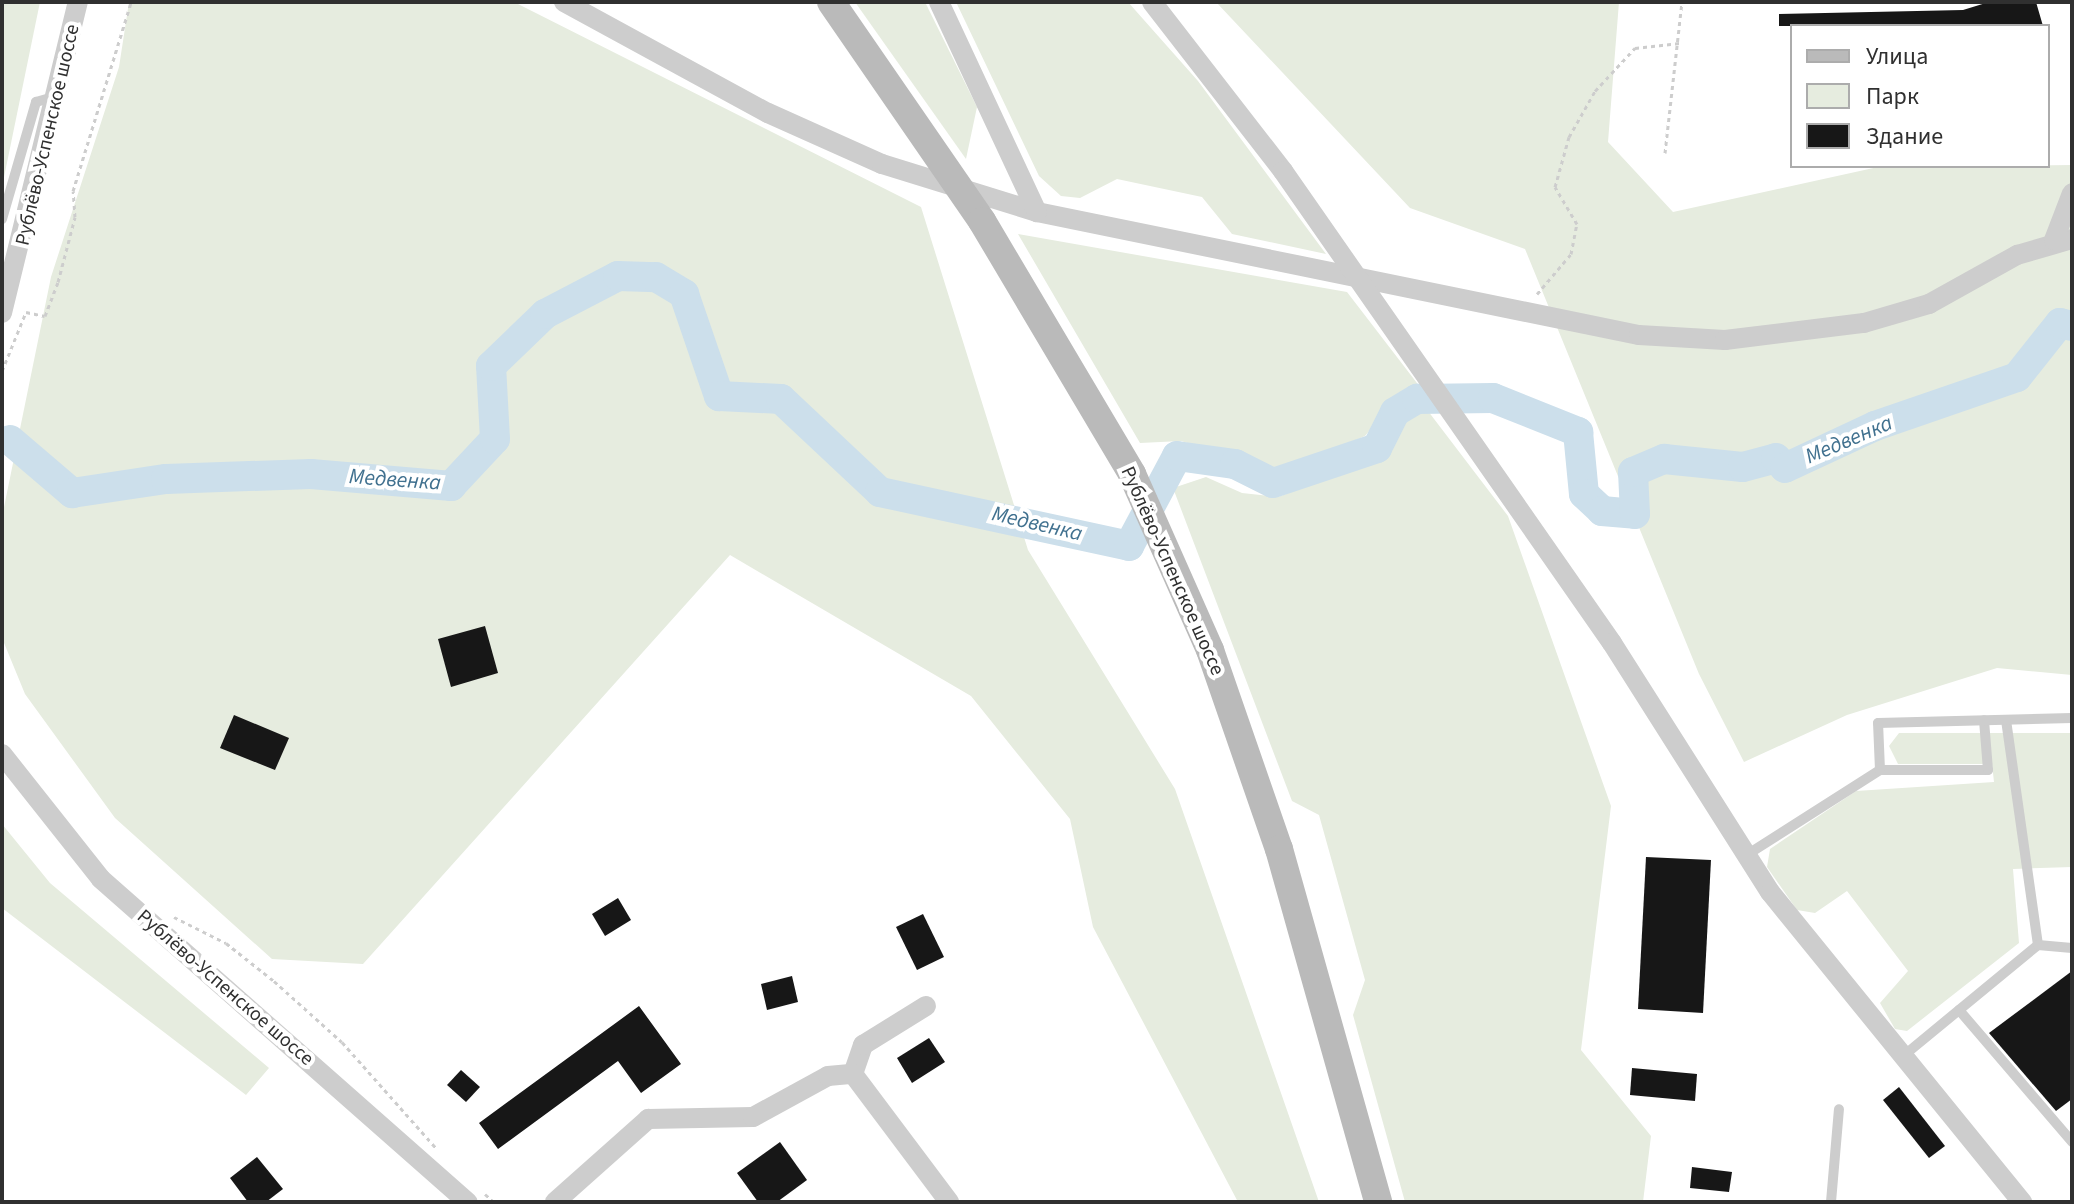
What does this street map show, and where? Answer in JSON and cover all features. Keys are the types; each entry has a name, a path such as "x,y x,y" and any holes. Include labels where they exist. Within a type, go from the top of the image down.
{"main road":[{"name":"Рублёво-Успенское шоссе","path":"831,2 868,51 982,221 1132,474 1210,650 1279,849 1378,1202"}],"street":[{"name":"Рублёво-Успенское шоссе","path":"2,313 60,96 78,2"},
{"path":"564,2 768,113 868,158 1037,212 1523,314 1639,335 1725,340 1864,323 1929,304 2063,239 2072,193"},
{"path":"939,2 1037,212"},
{"path":"1152,2 1283,171 1612,643 1745,856 1901,1058 2022,1202"},
{"name":"Рублёво-Успенское шоссе","path":"2,754 101,879 471,1193"},
{"path":"853,1074 863,1045 926,1006"},
{"path":"555,1202 648,1119 753,1117 828,1076 853,1074"},
{"path":"853,1074 949,1202"}],"lane":[{"path":"2,219 36,102 60,96"},
{"path":"1880,770 1878,723 2072,718"},
{"path":"1745,856 1880,770 1988,770 1984,720"},
{"path":"2006,720 2038,945"},
{"path":"1901,1058 2038,945 2072,948"},
{"path":"1959,1010 2072,1142"},
{"path":"1831,1202 1839,1109"}],"path":[{"path":"2,371 26,312 45,316 75,217 73,191 131,2"},
{"path":"1665,153 1682,2"},
{"path":"1523,314 1571,254 1577,224 1555,187 1569,137 1595,91 1635,48 1677,43"},
{"path":"169,915 226,943 281,987 342,1042 445,1158"},
{"path":"471,1193 494,1202"}],"green space":[{"path":"2,2 40,2 2,187"},
{"path":"129,2 514,2 921,207 1028,550 1175,789 1319,1202 1238,1202 1093,927 1070,819 971,696 730,555 363,964 272,959 115,818 25,694 2,638 2,517 51,277 119,67"},
{"path":"855,2 925,2 977,107 966,159"},
{"path":"956,2 1128,2 1198,81 1326,254 1232,234 1202,197 1117,179 1080,198 1061,196 1039,176"},
{"path":"1216,2 1619,2 1608,142 1673,212 1873,168 2050,168 2050,165 2072,165 2072,675 1997,668 1847,715 1744,762 1699,674 1525,249 1410,208"},
{"path":"1018,234 1347,292 1420,387 1392,403 1365,436 1283,472 1181,441 1140,443"},
{"path":"1428,411 1508,516 1611,806 1581,1050 1651,1136 1643,1202 1405,1202 1353,1015 1365,980 1319,815 1292,801 1173,488 1206,477 1242,493 1278,497 1384,457 1406,419"},
{"path":"1899,733 2072,733 2072,867 2013,869 2019,943 1907,1031 1895,1029 1880,1003 1908,971 1847,891 1815,913 1797,910 1767,867 1770,849 1856,791 1994,782 1992,764 1898,764 1889,746"},
{"path":"2,824 50,883 269,1068 246,1095 2,908"}],"building":[{"path":"1989,2 2036,2 2042,24 1779,26 1779,14 1963,10"},
{"path":"485,626 498,673 451,687 438,639"},
{"path":"234,715 289,738 275,770 220,748"},
{"path":"1646,857 1711,860 1703,1013 1638,1009"},
{"path":"618,898 631,920 605,936 592,914"},
{"path":"923,914 944,957 917,970 896,927"},
{"path":"2072,971 2072,1099 2056,1111 1989,1033"},
{"path":"792,976 798,1002 767,1010 761,984"},
{"path":"639,1006 681,1064 641,1093 618,1061 498,1149 479,1123"},
{"path":"929,1038 945,1062 912,1083 897,1058"},
{"path":"1632,1068 1697,1074 1695,1101 1630,1095"},
{"path":"461,1070 480,1087 466,1102 447,1085"},
{"path":"1899,1087 1945,1146 1929,1158 1883,1100"},
{"path":"780,1142 807,1180 777,1202 758,1202 737,1173"},
{"path":"257,1157 283,1189 266,1202 248,1202 230,1178"},
{"path":"1692,1167 1732,1172 1729,1192 1690,1188"}],"waterway":[{"name":"Медвенка","path":"10,440 72,493 166,479 311,474 451,486 495,439 491,366 545,314 618,276 656,277 684,294 719,396 781,399 880,492 1129,546 1177,456 1235,464 1273,483 1377,448 1395,412 1417,399 1493,398 1578,432 1584,494 1602,511 1635,514 1633,472 1664,459 1743,467 1776,458 1785,468 1875,426 2017,377 2060,323 2072,326"}]}
